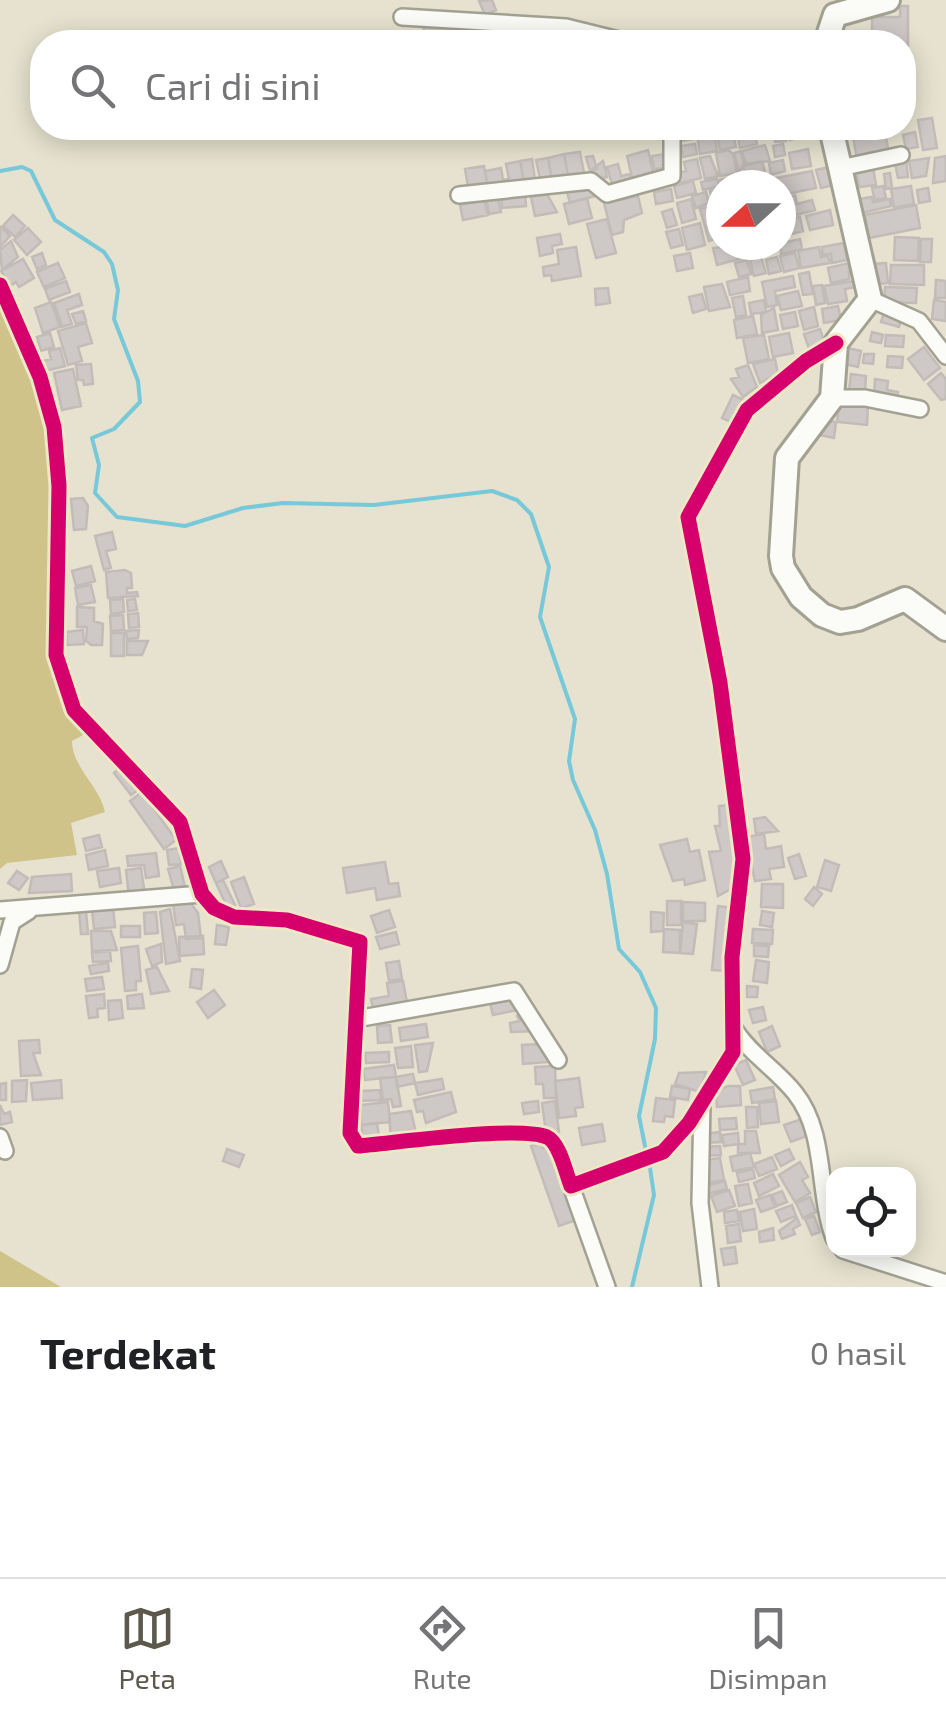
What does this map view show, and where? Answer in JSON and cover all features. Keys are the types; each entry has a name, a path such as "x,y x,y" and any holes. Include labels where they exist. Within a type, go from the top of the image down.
{"street":[{"path":"830,30 835,16 888,0"},
{"path":"402,17 578,30"},
{"path":"459,194 590,181 607,194 638,188 672,176 672,140"},
{"path":"834,140 870,299"},
{"path":"840,168 901,155"},
{"path":"0,285 40,377 54,427 59,486 56,656 60,680 74,710 180,822 202,894 222,914 276,918 360,942 350,1133 358,1146 506,1134 545,1136 554,1144 607,1287"},
{"path":"571,1186 656,1156 702,1104 733,1052 732,957 743,859 738,802 688,517 746,410 806,361 836,343 870,299"},
{"path":"870,299 919,320 946,356"},
{"path":"836,343 832,398 787,458 782,568 801,597 822,616 840,622 858,619 905,599 946,629"},
{"path":"832,398 866,398 920,409"},
{"path":"0,910 202,894"},
{"path":"0,966 12,922 32,909"},
{"path":"356,1019 514,991 558,1060"},
{"path":"732,1027 746,1048 796,1093 812,1128 826,1198"},
{"path":"702,1104 700,1203 710,1287"},
{"path":"865,1257 946,1283"}],"shaded area":[{"path":"0,290 36,374 50,427 54,466 52,623 57,662 67,699 85,734 72,741 73,750 105,812 71,823 77,855 7,863 0,869"},
{"path":"0,1251 61,1287 0,1287"}],"building":[{"path":"492,0 496,10 485,15 479,1"},
{"path":"900,6 908,6 908,30 872,30 872,17 900,17"},
{"path":"425,23 459,30 424,30"},
{"path":"932,118 937,148 923,150 918,120"},
{"path":"916,137 918,147 906,149 904,140"},
{"path":"698,140 715,140 717,151 700,154"},
{"path":"718,140 735,140 736,147 720,150"},
{"path":"738,140 756,140 757,144 740,148"},
{"path":"854,140 886,140 889,153 857,159"},
{"path":"695,144 697,154 683,157 681,146"},
{"path":"783,144 785,155 775,157 773,146"},
{"path":"765,145 770,161 746,164 742,151"},
{"path":"808,149 811,166 792,169 789,153"},
{"path":"648,150 655,181 634,186 627,156"},
{"path":"728,150 733,154 736,170 719,170 716,153"},
{"path":"741,151 744,165 740,170 738,170 734,153"},
{"path":"580,152 585,178 569,181 564,154"},
{"path":"564,154 569,181 553,184 548,158"},
{"path":"666,154 668,167 654,169 652,156"},
{"path":"593,156 597,169 590,171 586,157"},
{"path":"710,156 716,170 706,170 706,179 705,179 700,158"},
{"path":"946,156 946,181 933,183 935,158"},
{"path":"548,158 552,181 541,183 536,160"},
{"path":"929,158 926,176 912,178 909,161"},
{"path":"532,159 535,180 524,182 520,161"},
{"path":"697,159 701,178 680,183 677,173 686,171 684,162"},
{"path":"783,160 785,170 770,170 769,163"},
{"path":"520,161 524,182 510,184 506,164"},
{"path":"603,161 607,177 593,180 590,171"},
{"path":"762,161 764,170 744,170 743,166"},
{"path":"906,161 908,177 898,178 895,163"},
{"path":"618,164 621,176 630,174 633,185 614,190 607,167"},
{"path":"484,166 488,188 469,192 465,169"},
{"path":"829,167 833,185 821,188 816,170"},
{"path":"873,167 876,185 859,187 856,170"},
{"path":"501,168 503,180 509,179 510,184 488,188 485,171"},
{"path":"812,171 816,188 796,192 796,174"},
{"path":"890,173 892,188 886,189 884,174"},
{"path":"693,181 696,193 677,198 674,186"},
{"path":"593,186 595,196 570,203 567,192"},
{"path":"883,186 886,198 875,200 872,188"},
{"path":"911,186 914,204 894,208 891,189"},
{"path":"928,188 930,201 919,203 917,190"},
{"path":"671,189 673,201 656,204 654,192"},
{"path":"525,192 526,206 502,208 501,194"},
{"path":"706,192 706,204 696,208 692,196"},
{"path":"547,194 557,212 535,216 531,197"},
{"path":"497,195 501,212 489,214 486,197"},
{"path":"638,196 642,213 624,220 623,232 612,235 604,203"},
{"path":"872,197 873,202 890,199 891,206 862,213 859,199"},
{"path":"587,198 592,218 569,224 564,204"},
{"path":"691,199 696,219 682,223 677,203"},
{"path":"484,200 488,215 463,220 460,205"},
{"path":"796,200 797,204 812,200 815,210 796,215"},
{"path":"916,205 920,228 869,238 865,215"},
{"path":"706,207 706,230 700,209"},
{"path":"672,209 677,225 667,228 662,212"},
{"path":"830,210 833,225 810,230 806,216"},
{"path":"13,215 25,226 15,237 3,226"},
{"path":"800,217 803,231 796,233 796,218"},
{"path":"607,219 616,253 596,258 587,224"},
{"path":"700,223 705,245 687,250 682,228"},
{"path":"0,228 10,236 0,247"},
{"path":"28,228 41,242 27,255 14,240"},
{"path":"679,229 683,245 671,248 666,232"},
{"path":"560,234 562,244 552,246 553,253 540,256 537,238"},
{"path":"895,237 919,238 918,261 894,260"},
{"path":"921,239 932,239 931,262 920,262"},
{"path":"11,241 18,257 2,270 0,250"},
{"path":"844,243 847,260 832,263 831,254 823,255 822,247"},
{"path":"576,247 581,276 552,281 551,275 544,276 543,267 559,264 557,250"},
{"path":"819,247 821,257 828,256 830,263 801,268 798,251"},
{"path":"42,253 46,265 37,269 32,257"},
{"path":"690,253 693,268 677,271 674,256"},
{"path":"796,257 799,268 784,272 781,260 796,260"},
{"path":"23,259 34,278 19,287 16,282 10,286 1,271"},
{"path":"747,260 751,274 739,277 735,263"},
{"path":"750,260 762,260 766,273 754,276"},
{"path":"766,260 778,260 781,271 769,274"},
{"path":"58,263 65,278 44,287 37,272"},
{"path":"849,263 849,279 831,283 828,268"},
{"path":"886,263 888,283 873,285 872,264"},
{"path":"891,265 924,265 924,285 890,284"},
{"path":"809,272 813,294 803,295 799,274"},
{"path":"793,276 795,287 775,291 777,305 767,307 762,282"},
{"path":"748,277 750,291 730,295 727,282"},
{"path":"936,280 946,281 946,298 935,298"},
{"path":"66,281 70,292 49,300 45,289"},
{"path":"854,281 855,287 845,289 847,301 828,304 824,286"},
{"path":"722,284 730,307 709,311 704,287"},
{"path":"822,285 825,303 816,305 813,286"},
{"path":"885,287 917,288 916,303 884,302"},
{"path":"608,288 610,303 596,305 595,289"},
{"path":"798,291 802,306 781,310 777,296"},
{"path":"79,294 82,305 67,310 72,324 62,327 54,303"},
{"path":"702,294 706,309 693,313 689,297"},
{"path":"743,296 746,315 736,317 732,298"},
{"path":"764,300 766,312 751,314 749,303"},
{"path":"934,300 946,302 946,321 932,319"},
{"path":"51,302 60,327 43,333 35,308"},
{"path":"838,306 841,320 824,323 822,309"},
{"path":"814,307 818,326 804,330 799,311"},
{"path":"774,308 778,330 762,333 761,315"},
{"path":"83,311 86,321 76,324 72,314"},
{"path":"795,312 798,326 783,329 780,315"},
{"path":"884,312 902,317 899,327 881,322"},
{"path":"753,316 757,334 737,338 734,320"},
{"path":"86,323 92,343 78,347 82,361 68,365 58,331"},
{"path":"820,329 825,344 809,349 804,334"},
{"path":"872,332 883,335 881,343 870,341"},
{"path":"50,333 54,347 41,351 37,337"},
{"path":"789,333 793,353 773,357 769,337"},
{"path":"764,335 769,359 748,363 743,338"},
{"path":"886,335 904,336 903,347 885,346"},
{"path":"843,347 861,351 858,367 840,363"},
{"path":"924,347 940,368 924,380 908,359"},
{"path":"60,348 65,366 45,371 43,361 51,359 49,351"},
{"path":"864,354 874,354 873,364 863,363"},
{"path":"888,356 903,357 902,368 887,367"},
{"path":"775,359 778,374 760,383 753,364"},
{"path":"91,364 93,384 84,385 83,380 78,380 76,365"},
{"path":"748,365 757,387 743,397 731,379 739,377 736,369"},
{"path":"73,369 81,406 62,410 54,373"},
{"path":"941,373 946,379 946,399 941,400 928,384"},
{"path":"851,374 866,376 865,392 849,390"},
{"path":"875,379 888,381 887,390 898,392 897,399 874,397"},
{"path":"733,395 746,401 736,424 722,418"},
{"path":"839,403 868,405 867,425 837,422"},
{"path":"818,419 836,422 834,438 815,434"},
{"path":"83,498 88,506 86,529 74,530 71,499"},
{"path":"112,532 116,549 106,551 111,568 104,570 95,536"},
{"path":"91,566 95,581 76,586 72,571"},
{"path":"106,572 131,573 132,588 127,588 127,593 137,592 138,596 108,598"},
{"path":"91,585 95,602 78,605 75,588"},
{"path":"123,599 124,612 111,614 110,600"},
{"path":"135,599 137,610 128,611 127,600"},
{"path":"77,607 94,608 94,621 103,624 102,645 86,641 87,627 77,627"},
{"path":"138,613 139,627 129,628 128,614"},
{"path":"123,615 124,630 111,631 110,616"},
{"path":"83,630 84,644 67,645 66,632"},
{"path":"139,630 138,638 127,639 126,631"},
{"path":"111,633 124,633 124,656 111,656"},
{"path":"127,641 148,641 142,655 127,655"},
{"path":"122,766 139,789 131,795 114,773"},
{"path":"142,792 176,840 164,849 130,801"},
{"path":"733,805 736,886 718,896 709,852 721,851 715,826 720,826 719,806"},
{"path":"765,817 778,831 756,834 754,819"},
{"path":"764,834 766,849 781,846 784,867 769,869 771,879 755,881 746,837"},
{"path":"99,835 102,847 86,851 83,839"},
{"path":"687,839 690,852 699,850 705,880 685,885 684,879 673,881 660,845"},
{"path":"179,848 181,864 169,865 167,850"},
{"path":"105,850 108,866 89,870 86,855"},
{"path":"156,853 159,876 146,878 144,865 128,866 127,856"},
{"path":"799,854 806,876 795,879 788,858"},
{"path":"825,860 839,865 831,891 817,887"},
{"path":"221,861 228,877 216,883 209,867"},
{"path":"385,862 389,884 398,883 400,896 377,900 375,888 347,893 343,868"},
{"path":"180,866 185,887 174,890 168,869"},
{"path":"119,868 121,883 100,887 97,871"},
{"path":"141,868 145,895 129,897 126,870"},
{"path":"17,871 28,878 19,890 8,883"},
{"path":"71,874 72,891 29,893 32,877"},
{"path":"244,877 254,904 241,908 231,882"},
{"path":"223,880 235,905 228,909 216,883"},
{"path":"762,884 783,884 783,908 761,907"},
{"path":"814,887 822,894 813,906 805,899"},
{"path":"189,901 198,913 201,938 186,939 184,924 176,925 173,903"},
{"path":"667,901 681,901 681,925 667,925"},
{"path":"683,902 705,903 705,921 683,921"},
{"path":"718,906 734,908 728,971 712,970"},
{"path":"113,907 115,927 94,929 92,910"},
{"path":"170,909 180,961 166,964 160,912"},
{"path":"86,910 88,934 81,934 79,911"},
{"path":"389,910 395,927 377,933 371,916"},
{"path":"762,911 774,913 772,927 760,925"},
{"path":"156,912 158,933 145,934 144,913"},
{"path":"651,912 664,913 663,931 651,932"},
{"path":"683,922 697,924 693,954 680,953"},
{"path":"217,925 229,927 226,945 215,944"},
{"path":"121,926 140,926 140,937 121,937"},
{"path":"664,929 680,930 680,953 663,952"},
{"path":"753,929 773,930 772,944 752,943"},
{"path":"91,931 111,931 117,950 92,951"},
{"path":"396,932 399,944 380,949 376,937"},
{"path":"203,936 204,954 180,956 179,937"},
{"path":"161,944 162,962 152,966 146,949"},
{"path":"754,945 769,946 768,957 754,956"},
{"path":"138,946 141,981 136,981 136,990 125,991 121,948"},
{"path":"110,951 111,961 93,962 92,953"},
{"path":"756,960 769,962 767,983 753,981"},
{"path":"399,961 402,979 389,981 386,963"},
{"path":"108,963 109,971 91,974 89,966"},
{"path":"157,967 169,991 151,994 146,970"},
{"path":"192,969 203,970 201,989 190,987"},
{"path":"102,977 104,989 87,991 85,979"},
{"path":"403,981 408,1008 374,1013 371,999 389,996 387,983"},
{"path":"747,986 758,987 757,997 747,997"},
{"path":"214,990 225,1005 208,1018 197,1002"},
{"path":"104,994 105,1008 97,1009 98,1017 89,1018 86,996"},
{"path":"142,994 144,1008 128,1009 127,996"},
{"path":"514,994 518,1010 493,1015 489,999"},
{"path":"121,1000 123,1018 109,1020 108,1001"},
{"path":"763,1007 766,1020 753,1023 749,1010"},
{"path":"524,1011 537,1031 511,1032 510,1023 520,1021 517,1016"},
{"path":"426,1024 428,1037 401,1041 399,1028"},
{"path":"390,1025 392,1042 378,1043 377,1026"},
{"path":"772,1026 780,1046 767,1052 759,1032"},
{"path":"39,1040 40,1053 33,1053 41,1075 21,1076 19,1041"},
{"path":"433,1043 427,1071 419,1072 415,1045"},
{"path":"539,1044 549,1062 523,1064 522,1045"},
{"path":"411,1046 413,1067 398,1068 395,1048"},
{"path":"389,1052 389,1062 366,1063 365,1053"},
{"path":"746,1060 755,1080 743,1085 734,1065"},
{"path":"394,1065 396,1077 365,1080 363,1069"},
{"path":"555,1066 556,1098 544,1098 543,1084 536,1084 535,1067"},
{"path":"706,1072 700,1092 675,1084 679,1073"},
{"path":"413,1074 415,1083 397,1087 396,1077"},
{"path":"396,1077 401,1106 393,1107 391,1099 383,1100 380,1078"},
{"path":"579,1078 583,1107 575,1108 576,1116 559,1118 555,1081"},
{"path":"442,1079 444,1089 418,1095 415,1083"},
{"path":"27,1080 26,1101 12,1102 12,1081"},
{"path":"61,1080 62,1098 33,1100 31,1083"},
{"path":"6,1083 6,1100 0,1100 0,1084"},
{"path":"672,1086 690,1089 688,1100 670,1097"},
{"path":"740,1086 741,1105 717,1107 716,1090"},
{"path":"773,1087 775,1099 752,1103 750,1091"},
{"path":"380,1090 381,1100 362,1101 361,1091"},
{"path":"451,1092 456,1112 426,1123 414,1100"},
{"path":"656,1098 675,1100 673,1117 665,1116 664,1122 653,1121"},
{"path":"538,1101 539,1112 524,1114 522,1103"},
{"path":"555,1101 559,1132 546,1133 542,1103"},
{"path":"776,1101 779,1122 761,1124 759,1103"},
{"path":"388,1102 390,1122 361,1125 360,1105"},
{"path":"0,1105 4,1114 10,1112 12,1122 0,1125"},
{"path":"746,1107 757,1107 758,1127 747,1128"},
{"path":"411,1111 415,1129 401,1132 399,1140 391,1140 389,1114"},
{"path":"736,1118 737,1129 720,1130 719,1119"},
{"path":"802,1119 809,1135 791,1142 784,1125"},
{"path":"377,1123 380,1143 364,1145 361,1125"},
{"path":"602,1124 605,1141 582,1145 579,1128"},
{"path":"745,1131 756,1131 760,1153 738,1153 738,1144 745,1144"},
{"path":"720,1132 721,1142 704,1143 703,1134"},
{"path":"738,1133 739,1144 724,1146 722,1135"},
{"path":"541,1143 543,1148 549,1146 576,1220 559,1226 531,1146"},
{"path":"720,1146 721,1155 704,1156 704,1147"},
{"path":"227,1149 244,1155 239,1167 223,1161"},
{"path":"789,1149 794,1159 781,1166 775,1155"},
{"path":"750,1153 754,1167 733,1171 730,1157"},
{"path":"772,1157 777,1169 759,1176 754,1164"},
{"path":"720,1158 724,1180 703,1184 706,1160"},
{"path":"800,1162 808,1177 802,1180 810,1193 795,1202 779,1175"},
{"path":"753,1169 755,1178 739,1182 737,1173"},
{"path":"773,1174 779,1186 759,1196 754,1183"},
{"path":"725,1181 727,1189 703,1195 701,1187"},
{"path":"748,1184 752,1203 739,1206 735,1186"},
{"path":"729,1190 735,1206 717,1212 711,1196"},
{"path":"782,1191 787,1202 777,1206 772,1195"},
{"path":"770,1195 775,1207 761,1212 756,1200"},
{"path":"810,1197 816,1212 803,1218 796,1203"},
{"path":"792,1205 796,1216 781,1222 776,1211"},
{"path":"754,1209 757,1229 743,1231 740,1212"},
{"path":"737,1210 739,1221 725,1223 724,1212"},
{"path":"814,1216 820,1232 812,1235 805,1219"},
{"path":"797,1218 800,1225 793,1229 795,1234 782,1239 779,1231"},
{"path":"739,1224 741,1241 728,1243 726,1226"},
{"path":"773,1228 774,1240 760,1242 759,1232"},
{"path":"735,1247 737,1263 724,1265 721,1249"}],"waterway":[{"path":"0,171 22,167 31,171 55,220 104,252 112,264 118,290 114,319 138,381 140,402 114,429 92,438 99,465 95,493 117,517 185,526 243,508 283,503 374,505 492,491 517,500 531,514 549,567 540,617 575,719 569,761 573,780 595,830 607,874 619,949 640,972 656,1008 655,1039 639,1116 646,1151"},
{"path":"632,1287 654,1195 649,1161"}],"cycle path":[{"path":"0,285 40,377 54,427 59,486 56,655 74,710 180,822 202,894 214,908 234,917 287,920 360,942 350,1133 358,1146 485,1134 532,1134 552,1140 571,1186 663,1152 689,1123 733,1052 732,957 743,859 720,683 688,517 747,410 806,361 836,343"}]}
